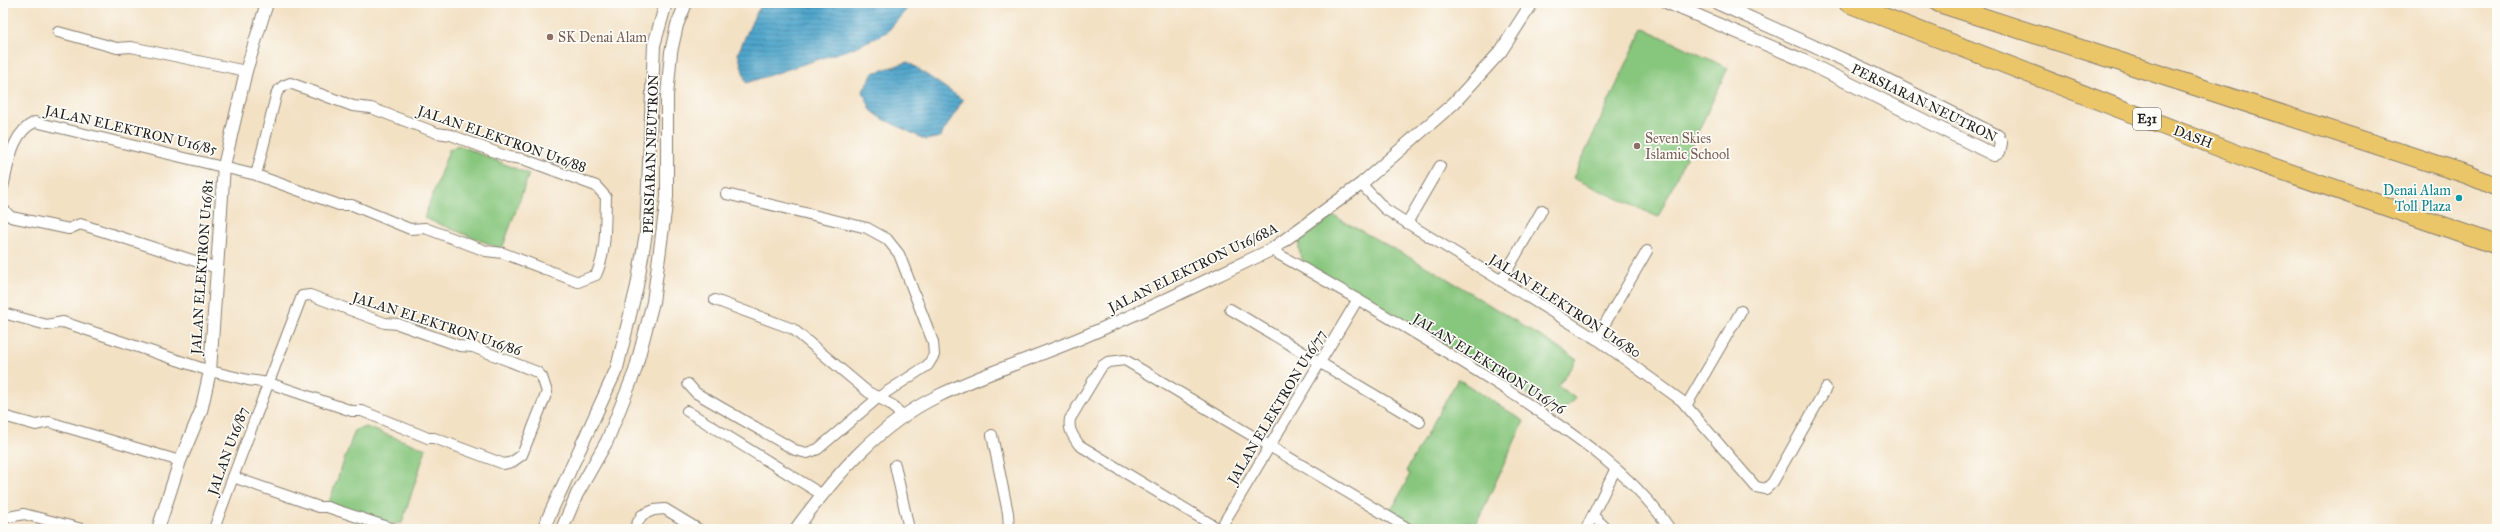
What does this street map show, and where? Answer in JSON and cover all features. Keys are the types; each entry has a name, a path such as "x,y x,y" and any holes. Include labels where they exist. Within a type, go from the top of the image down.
{"highway":[{"name":"DASH","path":"1848,3 2252,160 2497,245"},
{"path":"1939,3 2469,175 2497,187"}],"street":[{"name":"JALAN ELEKTRON U16/81","path":"158,529 180,462 201,411 210,371 224,166 246,72 267,3"},
{"name":"PERSIARAN NEUTRON","path":"543,529 617,368 637,286 646,233 654,44 666,3"},
{"name":"PERSIARAN NEUTRON","path":"562,529 577,494 607,441 635,371 653,302 667,197 667,96 671,52 677,25 686,3"},
{"name":"JALAN ELEKTRON U16/68A","path":"796,529 821,494 853,459 903,418 938,396 1090,334 1271,250 1361,184 1454,103 1502,51 1532,3"},
{"name":"PERSIARAN NEUTRON","path":"1668,3 1798,58 1994,155 1999,152 2001,143 1998,136 1869,72 1717,3"},
{"path":"58,32 117,48 131,48 246,72"},
{"name":"JALAN ELEKTRON U16/88","path":"290,83 352,106 371,108 436,133 451,135 508,157 523,159 596,186 606,197 605,237 600,268 596,275 578,282 503,253 486,251 425,228 410,229 352,205 339,205 256,175 277,92 283,86 290,83"},
{"name":"JALAN ELEKTRON U16/85","path":"3,187 16,140 21,131 34,122 224,166"},
{"path":"224,166 256,175"},
{"path":"1407,223 1440,166"},
{"name":"JALAN ELEKTRON U16/80","path":"1361,184 1385,209 1596,339 1686,406 1756,487 1766,489 1774,482 1826,388"},
{"path":"688,384 696,393 795,450 807,453 818,449 879,397 923,369 932,360 935,349 899,254 887,239 868,228 726,194"},
{"path":"3,209 11,217 69,229 80,224 217,268"},
{"path":"1501,281 1542,210"},
{"name":"JALAN ELEKTRON U16/76","path":"1271,250 1358,299 1479,372 1558,424 1615,470 1658,511 1670,529"},
{"path":"1596,339 1648,251"},
{"name":"JALAN ELEKTRON U16/86","path":"3,313 47,325 63,322 210,371 248,380 269,383 352,411 362,411 428,438 434,438 504,464 512,462 522,455 547,392 544,382 536,372 473,347 460,346 398,324 385,323 310,295 302,296 269,383"},
{"name":"JALAN ELEKTRON U16/77","path":"1220,529 1358,299"},
{"path":"715,300 793,329 868,392 892,405 903,418"},
{"path":"1230,309 1420,422"},
{"path":"1686,406 1741,311"},
{"path":"1220,529 1079,445 1069,426 1070,419 1099,370 1108,362 1125,360 1409,529"},
{"name":"JALAN U16/87","path":"214,529 269,383"},
{"path":"687,411 821,494"},
{"path":"3,416 36,426 49,422 180,462"},
{"path":"992,435 1008,513 1009,529"},
{"path":"895,465 909,529"},
{"path":"1586,529 1615,470"},
{"path":"233,477 319,507 327,507 394,529"},
{"path":"634,529 642,515 659,509 665,510 698,529"},
{"path":"3,516 9,517 24,514 82,529"},
{"path":"1593,516 1607,529"}],"green space":[{"path":"1643,28 1728,68 1658,217 1573,178"},
{"path":"458,145 529,174 502,249 424,218 449,150"},
{"path":"1334,216 1438,273 1577,359 1558,386 1576,399 1557,414 1494,374 1303,261 1299,250 1299,241"},
{"path":"1458,379 1524,421 1474,529 1419,529 1387,511 1395,504 1410,474 1406,471"},
{"path":"366,427 426,449 402,523 393,524 328,505 355,430"}],"water":[{"path":"763,3 912,3 887,32 856,47 746,83 738,53 755,15"},
{"path":"908,62 963,100 940,137 926,140 881,118 871,110 863,91 873,73"}],"place":[{"name":"SK Denai Alam","path":"550,37"},
{"name":"Seven Skies Islamic School","path":"1637,146"},
{"name":"Denai Alam Toll Plaza","path":"2459,198"}]}
